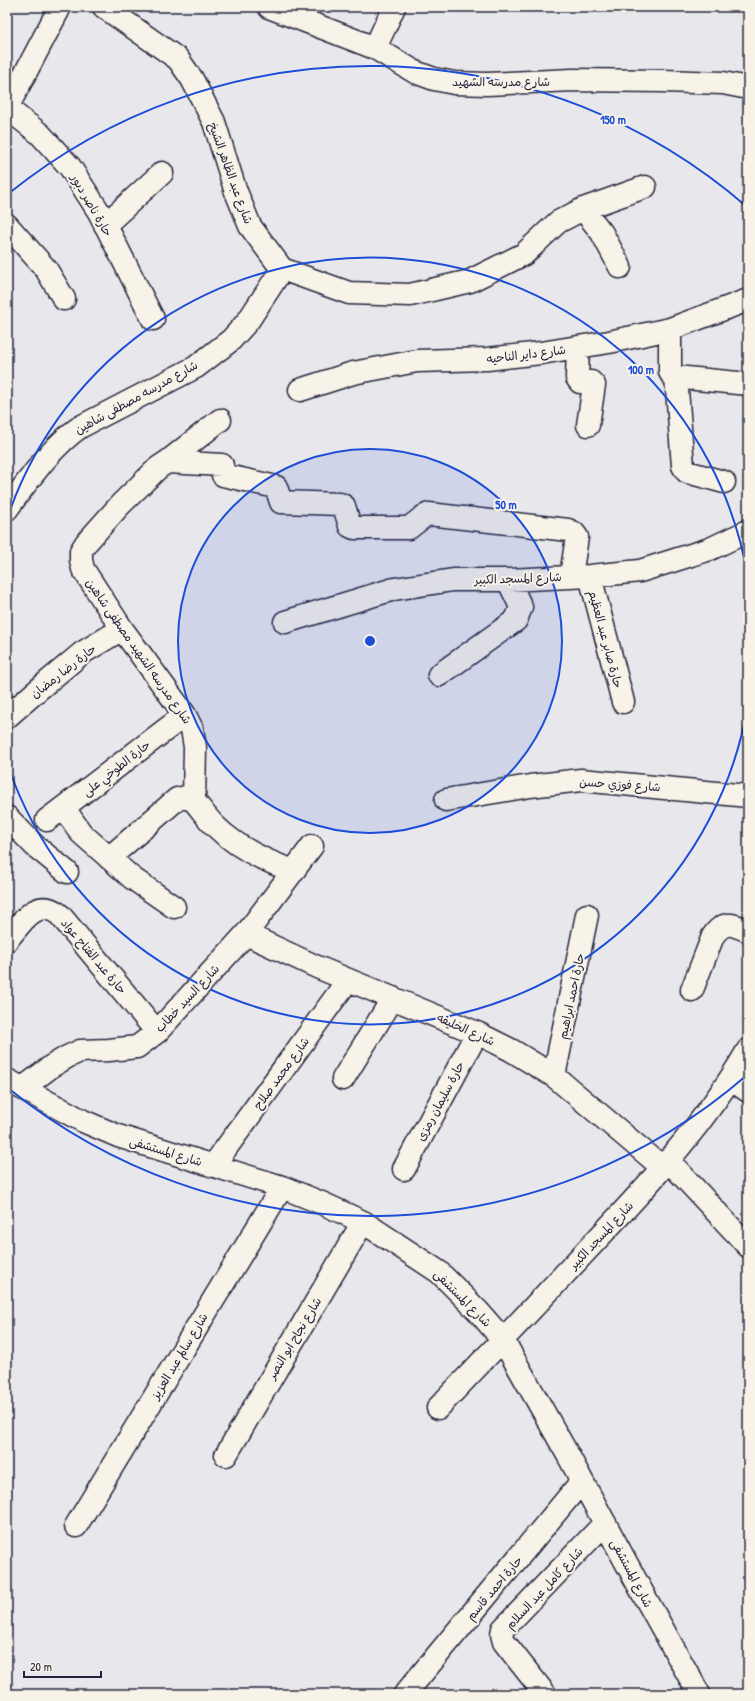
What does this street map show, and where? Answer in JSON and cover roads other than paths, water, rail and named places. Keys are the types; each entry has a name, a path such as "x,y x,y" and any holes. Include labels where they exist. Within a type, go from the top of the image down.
{"street":[{"path":"7,108 60,7"},
{"name":"شارع عبد الظاهر الشيخ","path":"104,7 178,59 192,79 214,122 235,189 250,226 282,269"},
{"name":"شارع مدرسه الشهيد","path":"269,7 375,48 415,72 434,79 454,83 487,84 572,80 663,81 723,83 748,88"},
{"path":"375,48 394,7"},
{"name":"حارة ناصر دبور","path":"7,108 40,134 70,167 99,212 154,319"},
{"path":"105,225 162,173"},
{"path":"282,269 349,293 410,295 470,282 524,254 558,222 583,209 645,187"},
{"path":"583,209 602,233 620,268"},
{"path":"7,224 46,269 64,299"},
{"name":"شارع مدرسه مصطفى شاهين","path":"7,509 46,457 66,436 80,426 196,367 231,340 248,320 282,269"},
{"name":"شارع داير الناحيه","path":"300,390 354,374 417,361 487,359 541,354 670,329 748,300"},
{"path":"670,329 670,372 672,376 748,384"},
{"path":"578,347 577,378 580,382 591,382 594,385 588,425"},
{"path":"676,377 683,466 687,472 724,482"},
{"path":"167,462 220,420"},
{"path":"167,462 222,465 223,475 276,487 281,502 340,504 344,506 350,526 354,528 408,528 429,514 568,530 574,533 577,537 581,576"},
{"name":"شارع مدرسه الشهيد مصطفى شاهين","path":"167,462 158,468 121,504 86,543 82,551 81,560 83,569 122,629 185,715 192,729 195,747 194,801"},
{"name":"شارع المسجد الكبير","path":"285,622 394,589 453,580 508,580 640,571 710,550 748,531"},
{"name":"حارة صابر عبد العظيم","path":"581,576 623,702"},
{"path":"439,675 516,620 521,608 508,580"},
{"name":"حارة رضا رمضان","path":"7,717 82,653 122,629"},
{"name":"حارة الطوخي على","path":"109,858 81,833 56,814 185,715"},
{"name":"شارع فوزي حسن","path":"446,800 530,786 581,780 748,796"},
{"path":"174,907 132,878 109,858 176,799 186,797 194,801 214,825 237,845 264,861 294,871"},
{"path":"9,822 35,846 67,872"},
{"name":"شارع السيد خطاب","path":"15,1084 80,1051 137,1047 157,1032 246,934 312,846"},
{"name":"حارة عبد الفتاح عواد","path":"7,940 30,913 40,908 53,910 60,916 157,1032"},
{"name":"حارة احمد ابراهيم","path":"554,1076 587,915"},
{"path":"692,990 713,936 718,929 725,925 732,924 748,931"},
{"name":"شارع الخليفه","path":"246,934 348,980 477,1033 511,1050 554,1076 665,1163 748,1246"},
{"name":"شارع محمد صلاح","path":"213,1166 348,980"},
{"path":"343,1080 393,998"},
{"name":"حارة سليمان رمزى","path":"404,1169 477,1033"},
{"name":"شارع المسجد الكبير","path":"438,1408 635,1199 704,1116 740,1085 748,1050"},
{"name":"شارع المستشفى","path":"15,1084 83,1121 118,1136 282,1187 324,1204 363,1222 439,1272 478,1311 503,1340 699,1694"},
{"name":"شارع سالم عبد العزيز","path":"76,1526 282,1187"},
{"name":"شارع نجاح ابو النصر","path":"226,1455 363,1222"},
{"name":"حارة احمد قاسم","path":"405,1694 582,1481"},
{"name":"شارع كامل عبد السلام","path":"545,1694 504,1642 502,1634 504,1629 605,1523"}]}
